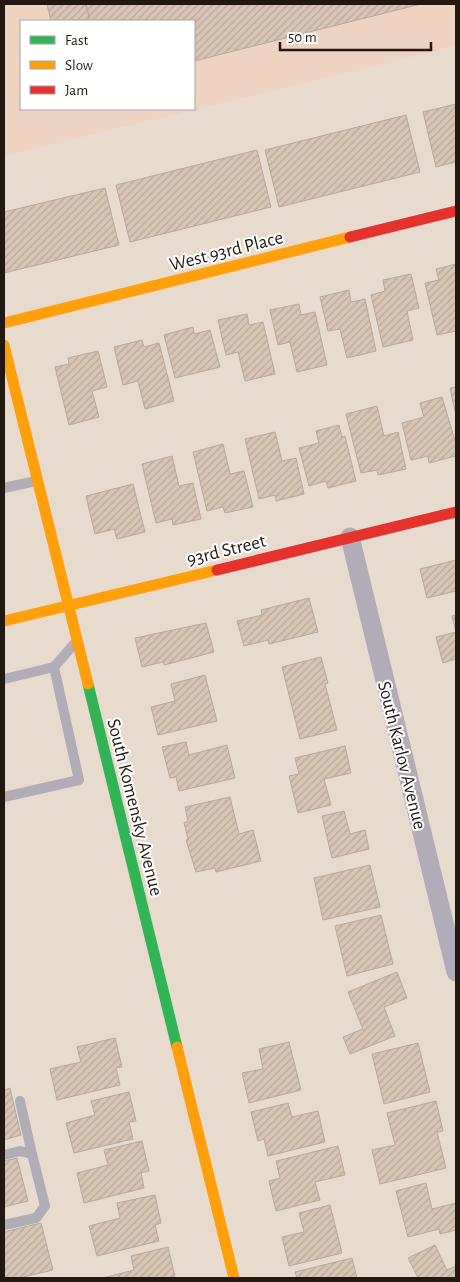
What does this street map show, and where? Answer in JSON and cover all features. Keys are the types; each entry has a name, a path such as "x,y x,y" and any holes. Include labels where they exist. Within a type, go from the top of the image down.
{"street":[{"name":"West 93rd Place","path":"4,323 456,211"},
{"name":"South Komensky Avenue","path":"4,344 234,1278"},
{"name":"93rd Street","path":"4,621 456,512"},
{"name":"South Karlov Avenue","path":"350,538 456,972"}],"lane":[{"path":"4,488 37,480"},
{"path":"4,679 54,667 77,641"},
{"path":"4,797 79,780 54,667"},
{"path":"4,1224 36,1218 45,1206 20,1101"},
{"path":"4,1155 20,1151 32,1154"}],"shaded area":[{"path":"4,4 456,4 456,46 195,110 195,20 20,20 20,110 193,110 4,156"}],"building":[{"path":"47,4 86,4 90,20 51,20"},
{"path":"86,4 421,4 195,61 195,20 90,20"},
{"path":"456,104 456,162 436,167 423,112"},
{"path":"406,115 420,172 279,207 265,150"},
{"path":"257,150 271,207 130,242 116,185"},
{"path":"105,188 119,245 4,273 4,212"},
{"path":"456,264 456,331 437,335 425,283 439,280 436,269"},
{"path":"411,274 419,308 407,311 413,340 383,347 371,295 385,291 383,280"},
{"path":"349,290 351,302 365,299 376,351 347,358 340,329 328,331 320,297"},
{"path":"299,304 301,315 315,312 327,365 297,372 290,342 278,345 270,310"},
{"path":"247,314 249,325 263,322 275,374 245,381 238,352 226,355 218,320"},
{"path":"193,327 194,334 210,330 220,367 175,378 164,335"},
{"path":"142,340 144,347 159,343 174,401 145,409 138,381 123,385 114,347"},
{"path":"98,351 107,387 92,391 99,417 69,425 55,367 69,364 68,358"},
{"path":"456,387 456,416 450,388"},
{"path":"442,397 456,444 456,456 429,463 428,456 411,460 402,423 424,417 420,403"},
{"path":"377,406 384,436 398,432 406,469 378,475 377,470 361,473 346,414"},
{"path":"339,425 342,437 345,436 356,481 328,488 326,481 309,486 299,448 319,443 316,431"},
{"path":"275,432 282,461 296,458 304,494 276,501 275,495 259,499 245,439"},
{"path":"223,444 230,474 244,471 253,507 225,513 223,507 207,511 193,452"},
{"path":"172,456 179,486 193,483 201,519 173,525 172,519 156,523 142,464"},
{"path":"133,484 145,532 117,539 114,529 95,534 86,496"},
{"path":"456,560 456,591 427,598 420,569"},
{"path":"309,598 318,632 269,644 268,640 244,646 237,621 262,615 261,610"},
{"path":"456,615 456,632 452,616"},
{"path":"206,623 214,652 164,665 163,662 142,667 135,638"},
{"path":"456,632 456,659 443,663 436,637"},
{"path":"321,657 328,683 325,684 337,730 300,739 282,667"},
{"path":"205,675 217,721 158,735 151,707 175,701 171,684"},
{"path":"186,742 189,755 227,745 235,778 179,791 176,777 170,778 162,747"},
{"path":"345,746 351,773 324,779 331,805 298,813 289,776 299,774 295,758"},
{"path":"230,797 239,834 253,830 261,861 216,872 215,868 196,872 186,840 188,839 184,823 188,821 185,807"},
{"path":"344,811 350,834 365,830 369,849 332,858 322,816"},
{"path":"370,865 380,907 323,920 314,878"},
{"path":"381,915 393,964 347,976 335,926"},
{"path":"397,972 407,998 384,1007 395,1036 350,1054 343,1037 363,1029 348,992"},
{"path":"115,1038 122,1067 116,1068 120,1085 57,1100 50,1069 81,1062 77,1047"},
{"path":"289,1042 301,1090 249,1103 242,1073 263,1069 259,1049"},
{"path":"418,1043 430,1092 384,1104 372,1054"},
{"path":"10,1088 21,1135 4,1140 4,1090"},
{"path":"129,1092 136,1121 129,1122 133,1139 74,1153 66,1123 95,1115 91,1101"},
{"path":"436,1101 443,1131 437,1132 446,1168 380,1184 372,1150 395,1145 387,1113"},
{"path":"288,1103 292,1117 318,1111 325,1142 268,1156 264,1139 258,1141 251,1112"},
{"path":"142,1141 149,1171 141,1173 144,1188 84,1203 77,1173 108,1165 104,1150"},
{"path":"338,1146 345,1175 315,1182 320,1200 276,1211 269,1181 280,1178 276,1161"},
{"path":"17,1158 28,1201 4,1207 4,1161"},
{"path":"426,1183 432,1209 456,1203 456,1230 440,1234 439,1229 408,1237 396,1191"},
{"path":"155,1195 161,1223 155,1225 159,1241 97,1256 89,1226 120,1218 117,1203"},
{"path":"330,1205 342,1253 289,1266 282,1237 304,1232 299,1213"},
{"path":"41,1223 53,1270 19,1278 4,1278 4,1232"},
{"path":"435,1245 447,1270 456,1266 456,1278 418,1278 408,1258"},
{"path":"168,1247 175,1276 169,1278 103,1278 134,1270 131,1256"},
{"path":"352,1258 357,1278 297,1278 295,1272"}],"traffic: fast":[{"path":"88,684 177,1047"}],"traffic: slow":[{"path":"4,323 350,237"},
{"path":"4,345 88,684"},
{"path":"4,621 217,570"},
{"path":"177,1047 234,1278"}],"traffic: jam":[{"path":"350,237 456,211"},
{"path":"217,570 456,512"}]}
